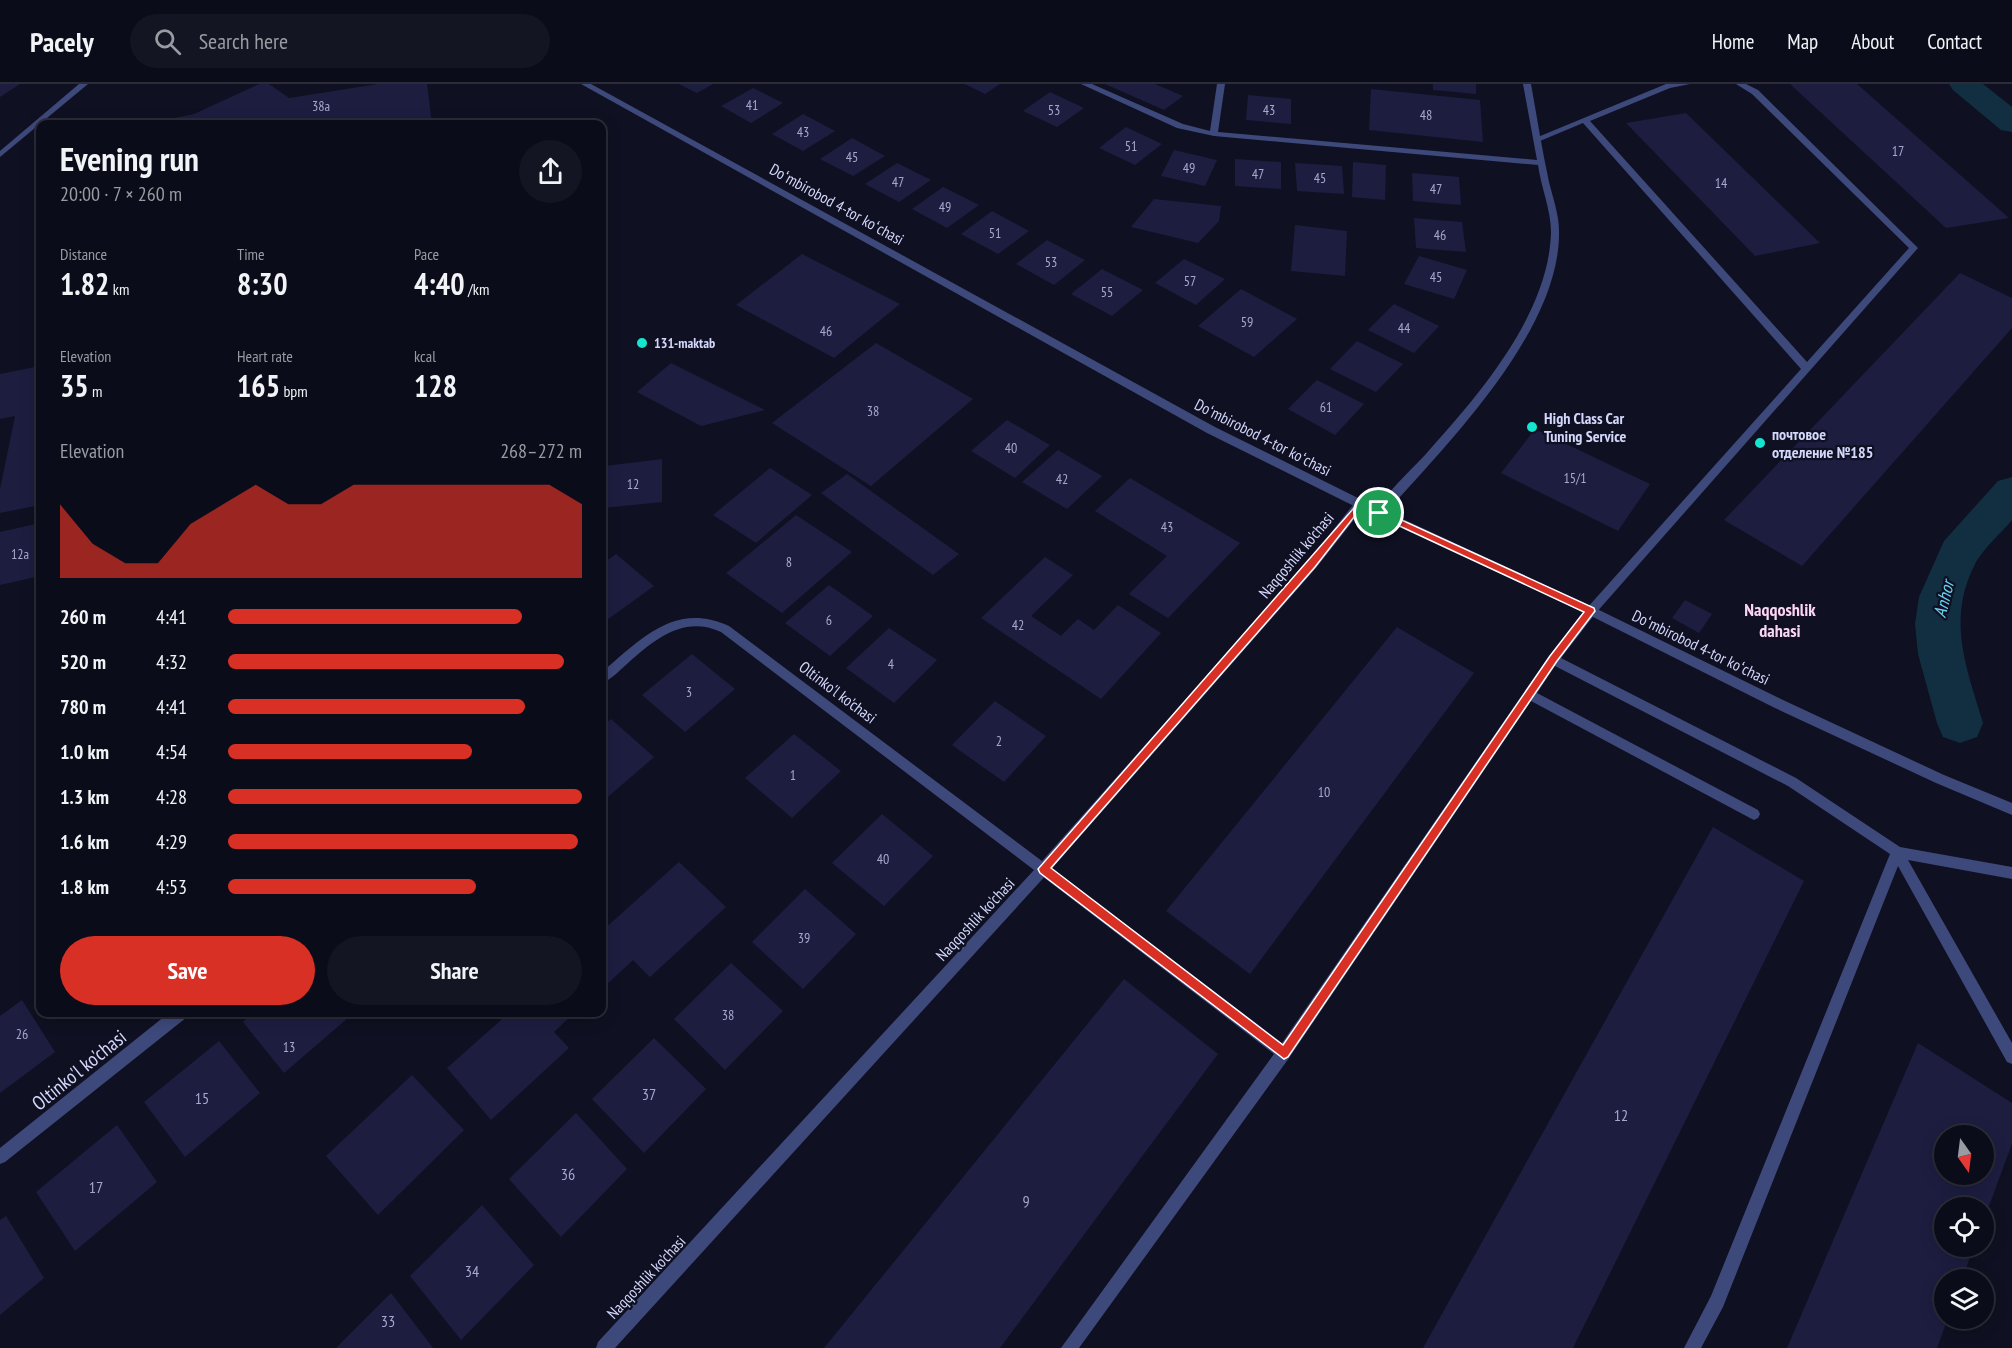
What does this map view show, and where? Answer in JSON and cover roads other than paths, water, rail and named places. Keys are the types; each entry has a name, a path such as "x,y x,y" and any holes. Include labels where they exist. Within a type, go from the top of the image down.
{"street":[{"path":"41,120 84,84"},
{"name":"Doʻmbirobod 4-tor koʻchasi","path":"585,84 1211,430 1360,504 1590,611 1779,704 1940,779 2012,809"},
{"path":"1085,84 1180,126 1214,134 1542,163"},
{"path":"1214,134 1221,84"},
{"path":"1379,513 1479,400 1519,339 1542,296 1553,266 1555,232 1527,84"},
{"path":"1537,139 1669,86 1686,84"},
{"path":"1069,1348 1284,1053 1554,659 1590,611 1914,248 1755,92 1740,84"},
{"path":"1585,120 1807,369"},
{"path":"0,155 36,125"},
{"name":"Naqqoshlik ko'chasi","path":"604,1348 1043,869 1304,574 1360,504"},
{"name":"Oltinko'l ko'chasi","path":"606,675 669,628 690,621 708,622 725,630 1284,1053"},
{"path":"1554,659 1792,782 1897,852 2012,873"},
{"path":"1530,695 1755,814"},
{"path":"1897,852 2012,1057"},
{"path":"1692,1348 1717,1301 1897,852"},
{"name":"Oltinko'l ko'chasi","path":"0,1157 176,1017"}],"waterway":[{"name":"Anhor","path":"1964,84 2012,123"},
{"name":"Anhor","path":"1960,723 1940,654 1937,624 1941,597 1959,553 2012,492"}],"place":[{"name":"131-maktab","path":"642,343"},
{"name":"High Class Car Tuning Service","path":"1532,427"},
{"name":"почтовое отделение №185","path":"1760,443"}],"district":[{"name":"Naqqoshlik dahasi","path":"1780,620"}]}
